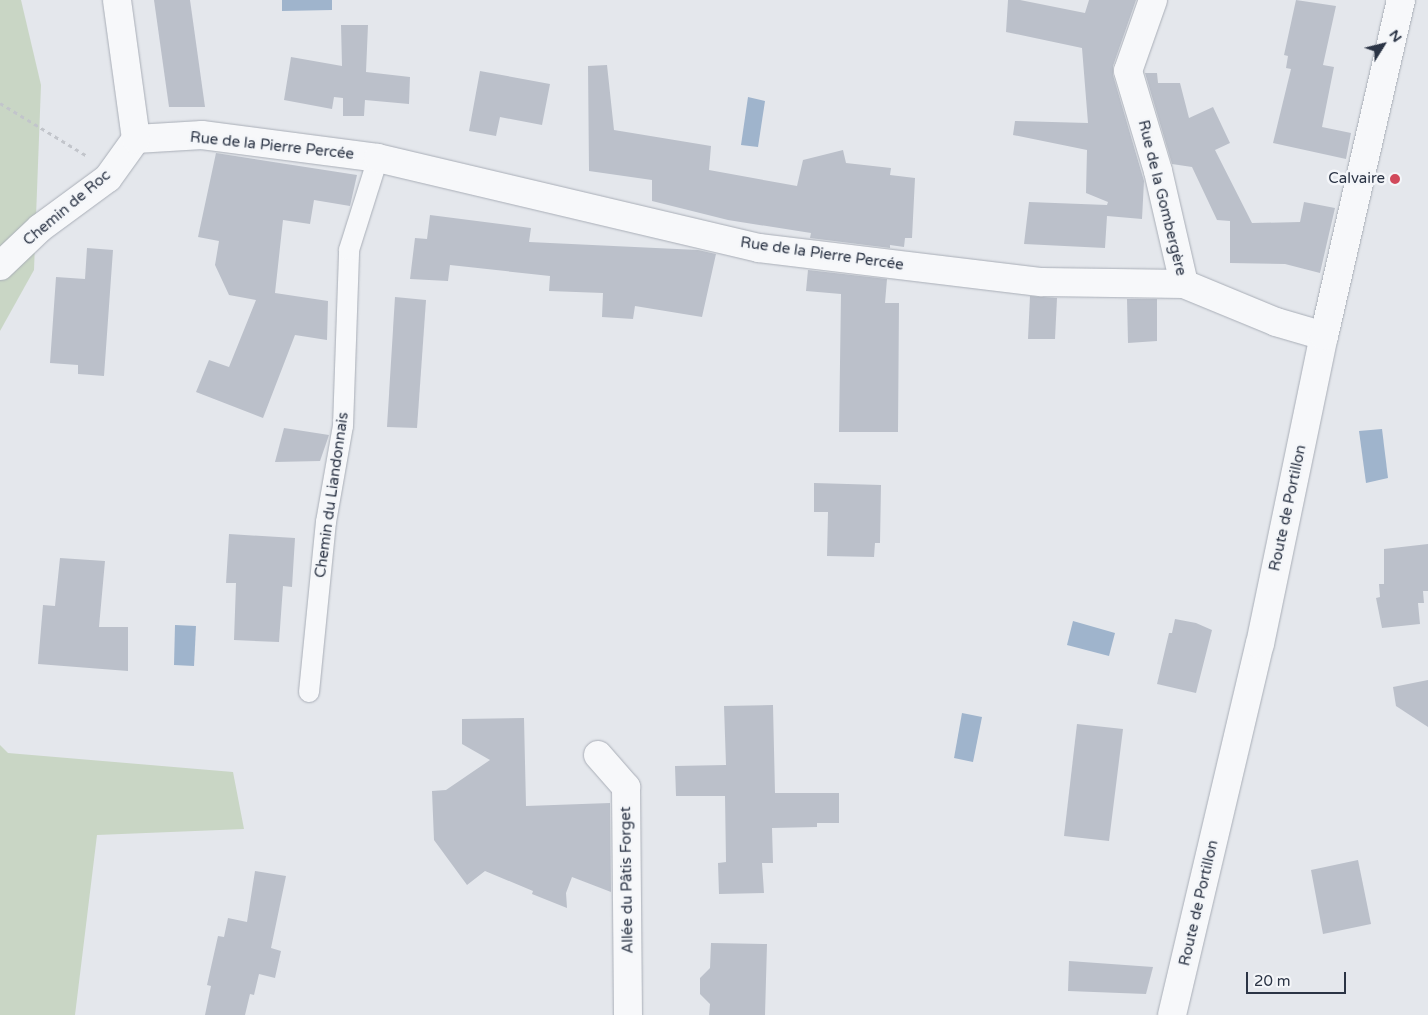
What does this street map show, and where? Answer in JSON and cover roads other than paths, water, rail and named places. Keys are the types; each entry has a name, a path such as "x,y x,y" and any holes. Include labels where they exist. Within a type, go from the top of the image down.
{"street":[{"path":"117,0 136,139"},
{"name":"Rue de la Gombergère","path":"1153,0 1128,71 1158,172 1184,284 1276,322 1324,336"},
{"name":"Route de Portillon","path":"1172,1015 1260,644 1324,336 1401,0"},
{"name":"Rue de la Pierre Percée","path":"136,139 202,135 378,158 759,248 1042,282 1184,284"},
{"name":"Chemin de Roc","path":"0,266 40,228 108,178 136,139"},
{"name":"Allée du Pâtis Forget","path":"598,756 626,787 628,1015"}],"lane":[{"name":"Rue de la Pierre Percée","path":"344,358 349,250 378,158"},
{"name":"Chemin du Liandonnais","path":"309,692 326,522 343,426 344,358"}],"water":[{"path":"282,0 332,0 332,10 282,11"},
{"path":"748,97 765,101 758,147 741,145"},
{"path":"1382,429 1388,478 1366,483 1359,431"},
{"path":"1073,621 1115,633 1109,656 1067,645"},
{"path":"175,625 196,626 194,666 174,665"},
{"path":"962,713 982,717 973,762 954,758"}],"place":[{"name":"Calvaire","path":"1395,179"}]}
